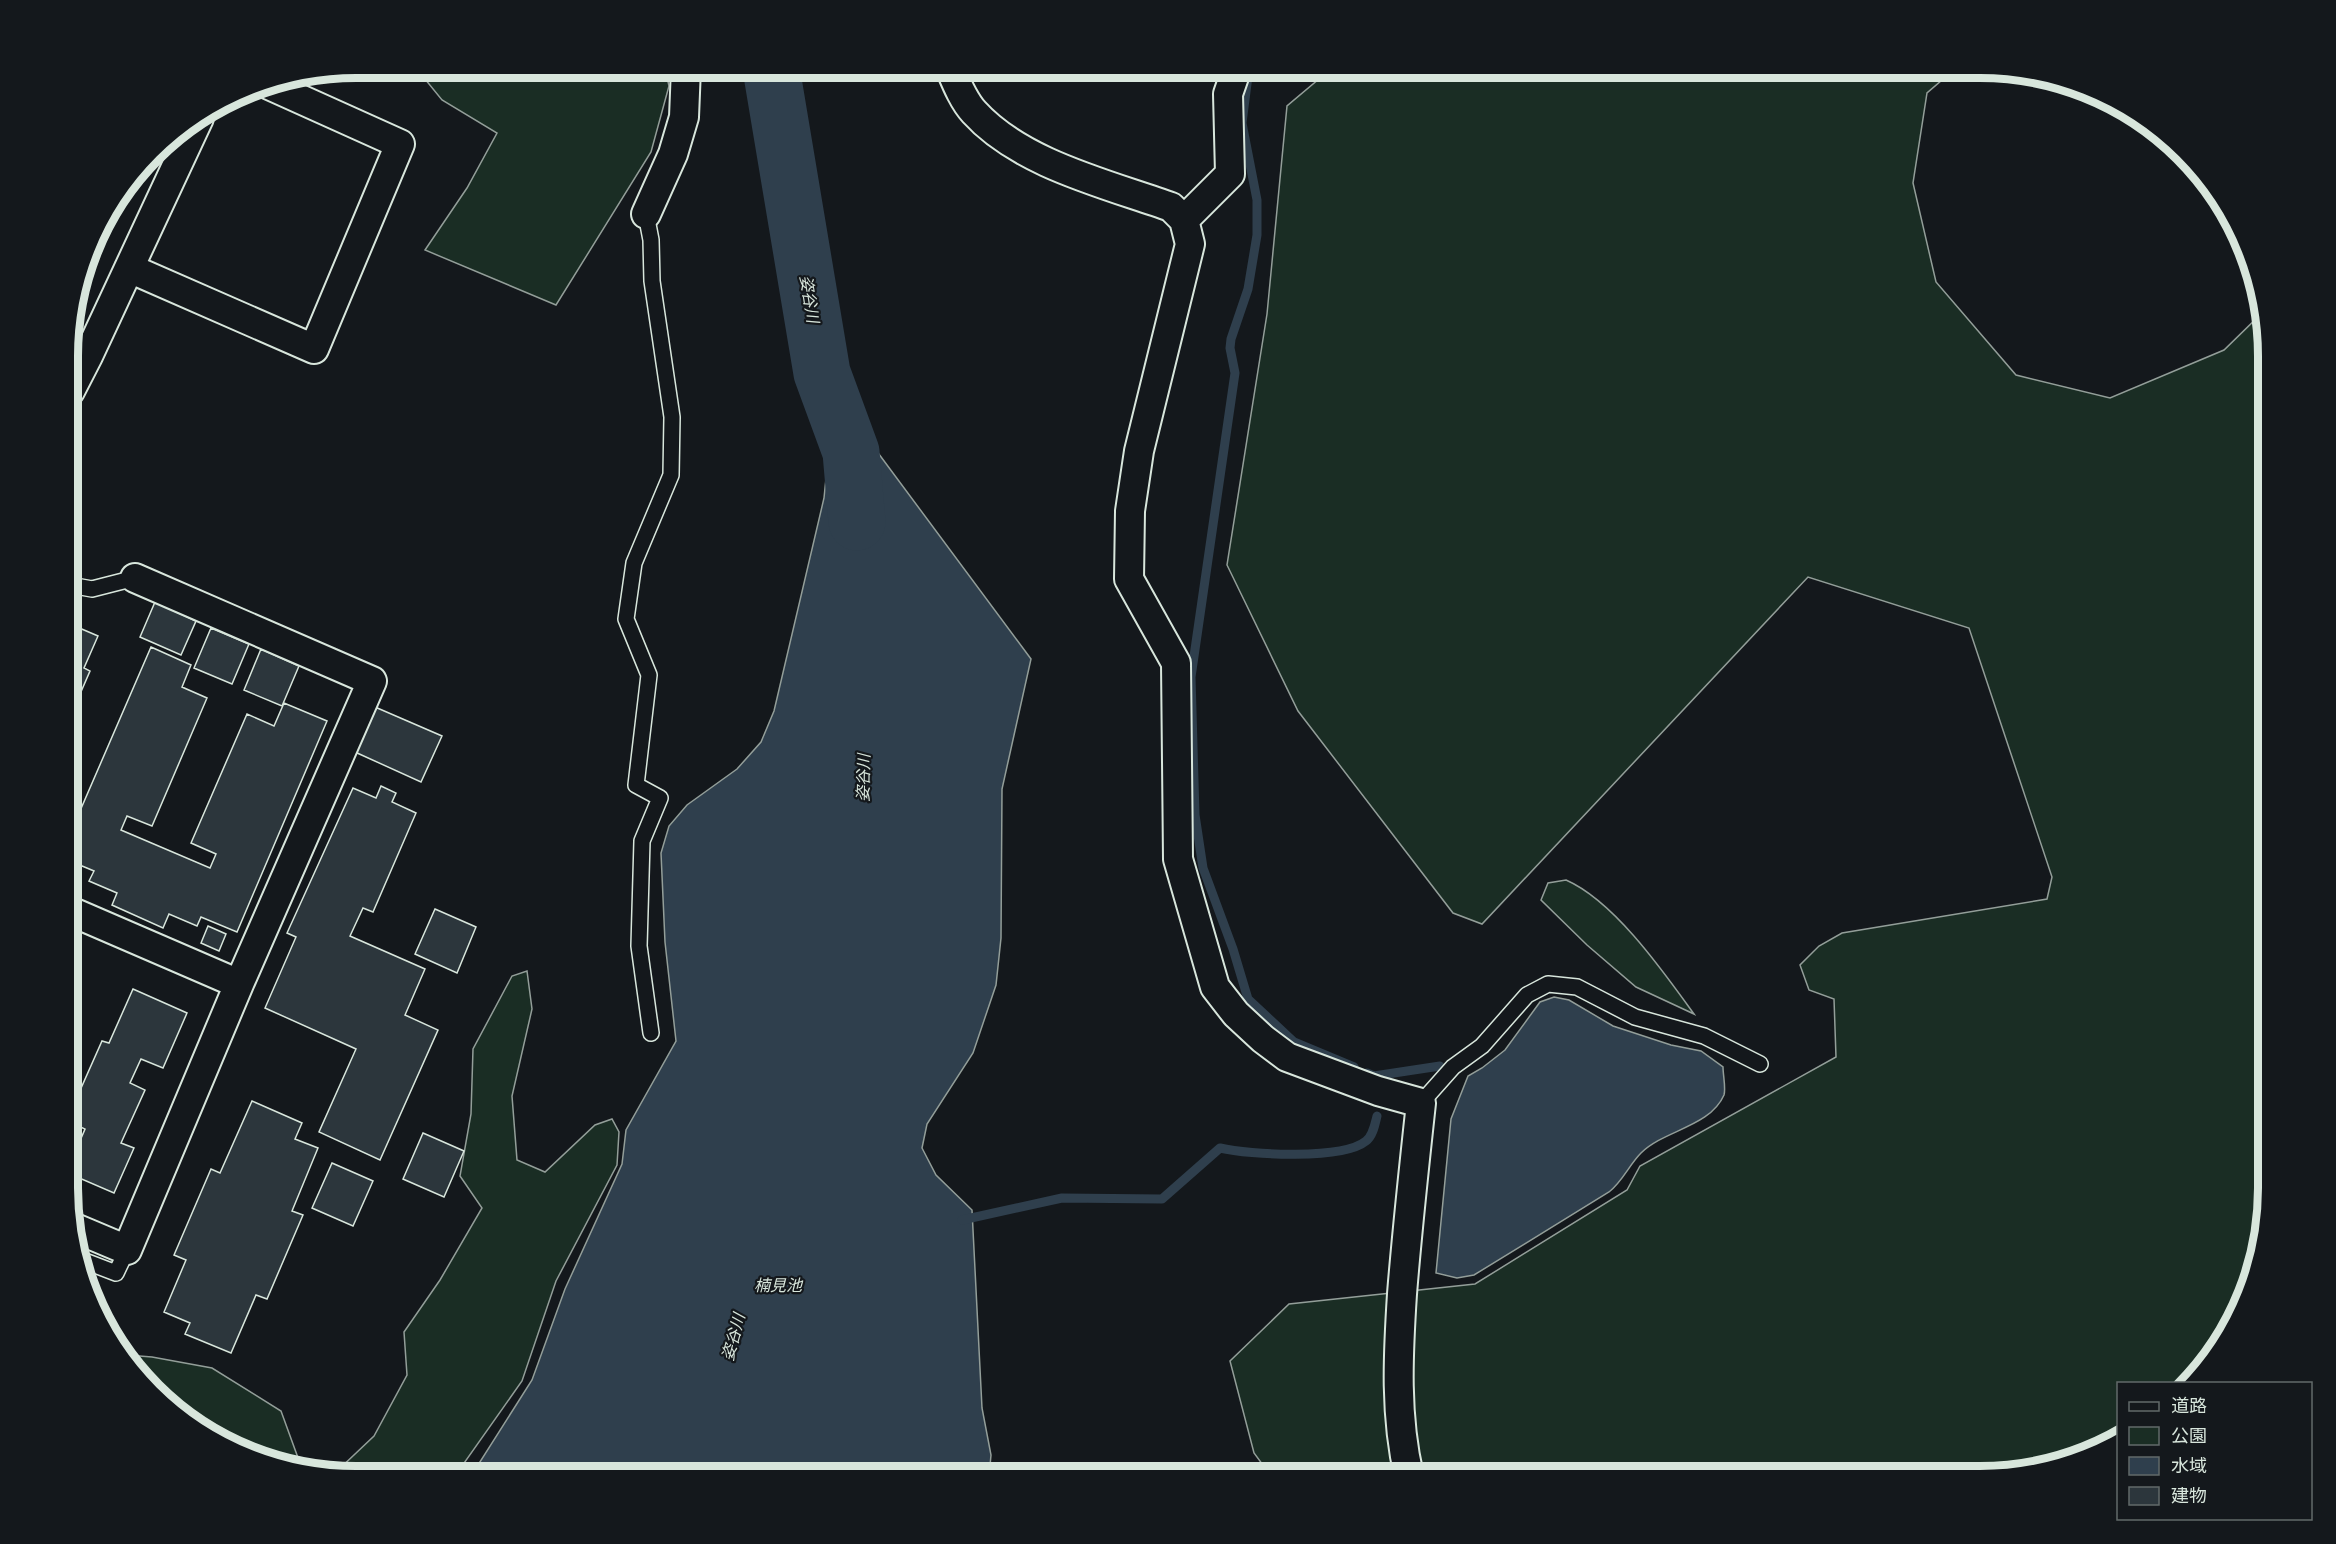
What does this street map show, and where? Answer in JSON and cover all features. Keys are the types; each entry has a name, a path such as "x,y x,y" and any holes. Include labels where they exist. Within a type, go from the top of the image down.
{"street":[{"path":"646,214 673,154 684,117 686,78"},
{"path":"955,78 972,111 1001,137 1055,165 1171,207 1185,220 1190,244 1139,452 1130,512 1129,579 1176,663 1178,859 1215,987 1236,1014 1287,1057 1378,1091 1421,1103 1405,1251 1397,1363 1401,1442 1407,1466"},
{"path":"1185,220 1230,174 1228,94 1234,78"},
{"path":"129,268 314,349 400,144 277,89"},
{"path":"79,352 129,268 193,131"},
{"path":"81,1231 127,1250 239,984 372,681 135,578"},
{"path":"78,914 239,984"}],"lane":[{"path":"646,214 651,240 652,281 672,417 671,475 634,563 626,619 650,675 636,785 660,798 642,841 639,946 651,1033"},
{"path":"78,586 92,589 135,578"},
{"path":"1421,1103 1453,1067 1482,1046 1527,995 1548,984 1577,987 1635,1017 1704,1036 1760,1064"},
{"path":"88,1262 116,1273 127,1250"}],"green space":[{"path":"424,78 667,78 669,86 651,152 556,305 425,250 467,188 497,133 442,100"},
{"path":"1320,78 1944,78 1927,93 1913,183 1936,282 2016,375 2110,398 2224,350 2256,319 2258,356 2258,1188 2256,1225 2249,1260 2237,1295 2211,1343 2180,1382 2117,1382 2117,1430 2087,1445 2052,1457 2017,1464 1980,1466 1264,1466 1254,1453 1230,1361 1289,1304 1475,1284 1627,1190 1640,1166 1836,1057 1834,999 1809,990 1800,965 1819,946 1842,933 2047,899 2052,877 1969,628 1808,577 1482,924 1453,913 1298,711 1227,565 1267,314 1287,106"},
{"path":"1566,880 1584,890 1619,920 1653,958 1694,1014 1636,987 1587,945 1541,900 1548,883"},
{"path":"527,971 532,1009 512,1096 517,1160 545,1172 595,1125 612,1119 619,1132 617,1165 556,1281 522,1381 462,1466 343,1465 374,1436 407,1375 404,1332 440,1280 482,1208 460,1176 471,1114 473,1049 512,976"},
{"path":"134,1356 212,1368 281,1411 299,1461 249,1445 201,1419 159,1385"}],"water":[{"name":"楠見池","path":"867,438 1031,659 1002,789 1001,938 996,985 973,1053 927,1124 922,1148 936,1175 972,1210 982,1408 991,1455 990,1466 477,1466 532,1380 565,1289 622,1164 626,1130 676,1041 665,942 661,853 669,826 687,805 737,769 761,742 774,711 824,498 829,449"},
{"path":"1554,997 1569,1000 1613,1026 1671,1045 1701,1051 1723,1067 1724,1095 1717,1106 1698,1121 1651,1145 1641,1153 1609,1192 1474,1275 1457,1278 1436,1273 1451,1119 1468,1076 1505,1050 1540,1002"}],"building":[{"path":"155,602 196,621 181,655 140,637"},
{"path":"78,627 98,636 84,668 90,671 78,699"},
{"path":"211,628 249,644 232,684 194,668"},
{"path":"151,647 191,665 182,687 207,698 152,826 127,816 121,830 210,868 216,854 191,843 247,714 274,726 284,703 327,721 237,932 201,917 197,926 169,914 163,928 112,905 117,893 89,881 94,871 78,864 78,816"},
{"path":"261,649 299,666 282,706 244,690"},
{"path":"375,707 442,736 421,782 355,752"},
{"path":"381,786 396,793 392,802 416,813 373,912 363,908 350,936 425,969 405,1015 438,1030 380,1160 319,1132 356,1049 265,1008 296,937 287,933 353,788 376,798"},
{"path":"435,909 476,927 457,973 415,954"},
{"path":"208,926 226,934 219,951 201,943"},
{"path":"133,989 187,1013 163,1068 141,1059 130,1083 145,1090 121,1143 134,1148 114,1193 78,1177 78,1145 85,1129 78,1126 78,1095 102,1041 109,1043"},
{"path":"252,1101 302,1123 295,1139 318,1148 292,1211 303,1215 267,1299 256,1295 231,1353 185,1334 190,1323 164,1312 186,1260 174,1255 211,1169 220,1173"},
{"path":"423,1133 464,1151 444,1197 403,1179"},
{"path":"332,1163 373,1181 353,1226 312,1208"}],"waterway":[{"name":"姿谷川","path":"773,78 822,373 851,452 857,522"},
{"path":"1248,78 1242,123 1257,200 1257,235 1248,289 1231,339 1230,348 1235,373 1191,677 1195,815 1203,868 1233,949 1248,999 1294,1042 1354,1067"},
{"path":"1367,1073 1374,1076 1440,1066"},
{"path":"962,1220 1062,1198 1162,1199 1220,1148 1273,1154 1338,1151 1366,1141 1372,1133 1377,1116"}]}
